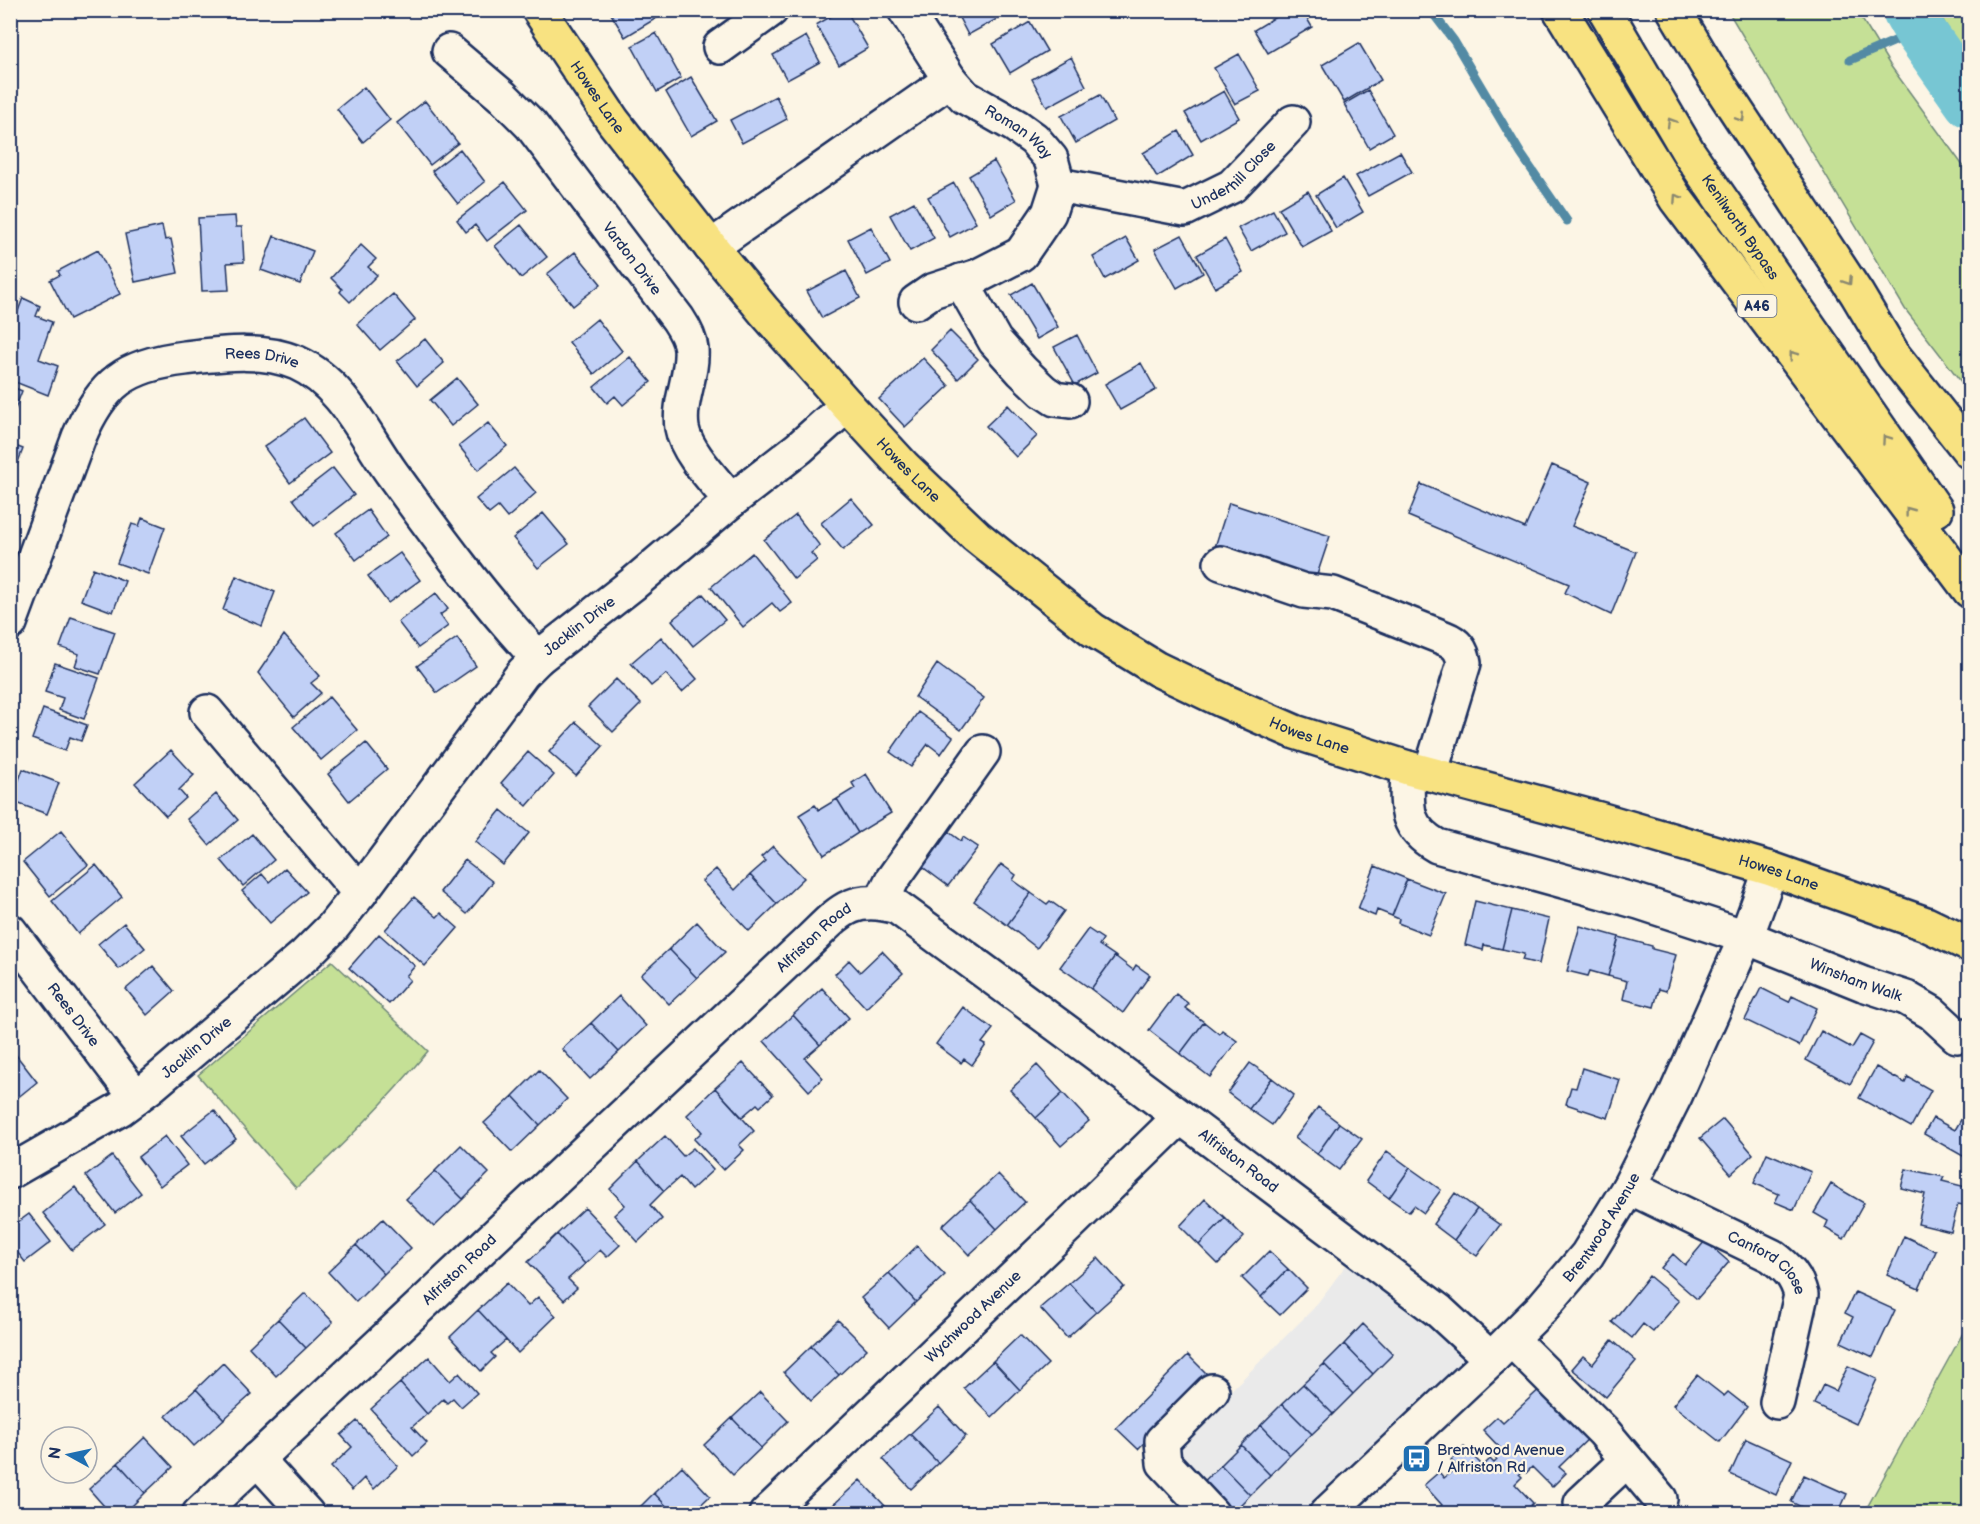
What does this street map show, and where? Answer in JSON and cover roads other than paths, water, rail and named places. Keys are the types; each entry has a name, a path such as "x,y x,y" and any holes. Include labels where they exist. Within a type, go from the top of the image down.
{"main road":[{"name":"Howes Lane","path":"539,10 613,121 711,247 847,405 904,467 976,536 1093,630 1157,669 1295,732 1419,771 1599,819 1771,869 1926,924 1970,945"},
{"name":"A46","path":"1560,10 1677,199 1970,591"},
{"name":"Kenilworth Bypass","path":"1605,10 1689,153 1953,536 1970,555"},
{"path":"1674,10 1709,69 1857,294 1894,356 1970,453"},
{"path":"1690,10 1709,69"}],"street":[{"path":"720,47 771,10"},
{"name":"Roman Way","path":"905,10 950,80 965,97 1034,139 1050,159 1058,185"},
{"name":"Vardon Drive","path":"449,51 502,96 531,125 678,319 691,348 682,408 682,429 694,453 731,501"},
{"path":"711,247 950,80"},
{"name":"Underhill Close","path":"1058,185 1185,209 1232,186 1293,122"},
{"path":"916,302 932,291 978,276 1022,254 1049,213 1058,185"},
{"path":"961,282 995,340 1022,371 1054,399 1070,401"},
{"name":"Rees Drive","path":"10,623 78,437 102,394 120,378 139,367 161,361 241,353 262,354 297,363 318,375 337,393 391,471 503,621 538,658"},
{"name":"Jacklin Drive","path":"10,1172 136,1097 305,955 332,928 360,893 523,672 799,448 847,405"},
{"path":"1221,563 1304,591 1333,594 1453,641 1460,648 1464,663 1407,803 1412,824 1422,837 1437,846 1639,902 1746,937"},
{"path":"207,712 360,893"},
{"path":"881,902 892,880 983,752"},
{"name":"Brentwood Avenue","path":"1326,1514 1501,1349 1542,1308 1587,1255 1629,1186 1675,1096 1746,937 1771,869"},
{"name":"Alfriston Road","path":"199,1514 837,915 852,904 867,901 897,907 1439,1311 1501,1349 1603,1431 1660,1499"},
{"name":"Rees Drive","path":"10,931 136,1097"},
{"name":"Winsham Walk","path":"1746,937 1863,984 1906,998 1932,1013 1957,1036"},
{"name":"Wychwood Avenue","path":"766,1514 1180,1117"},
{"name":"Canford Close","path":"1629,1186 1772,1256 1790,1269 1798,1281 1801,1295 1777,1402"},
{"path":"1212,1391 1162,1441 1164,1463 1212,1514"},
{"path":"257,1459 307,1514"},
{"path":"1581,1503 1626,1460"}],"waterway":[{"path":"1908,10 1921,33 1970,102"},
{"path":"1432,12 1454,41 1521,154 1567,221"},
{"path":"1850,60 1902,38 1921,33"}],"place":[{"name":"Brentwood Avenue / Alfriston Rd","path":"1416,1459"}]}
